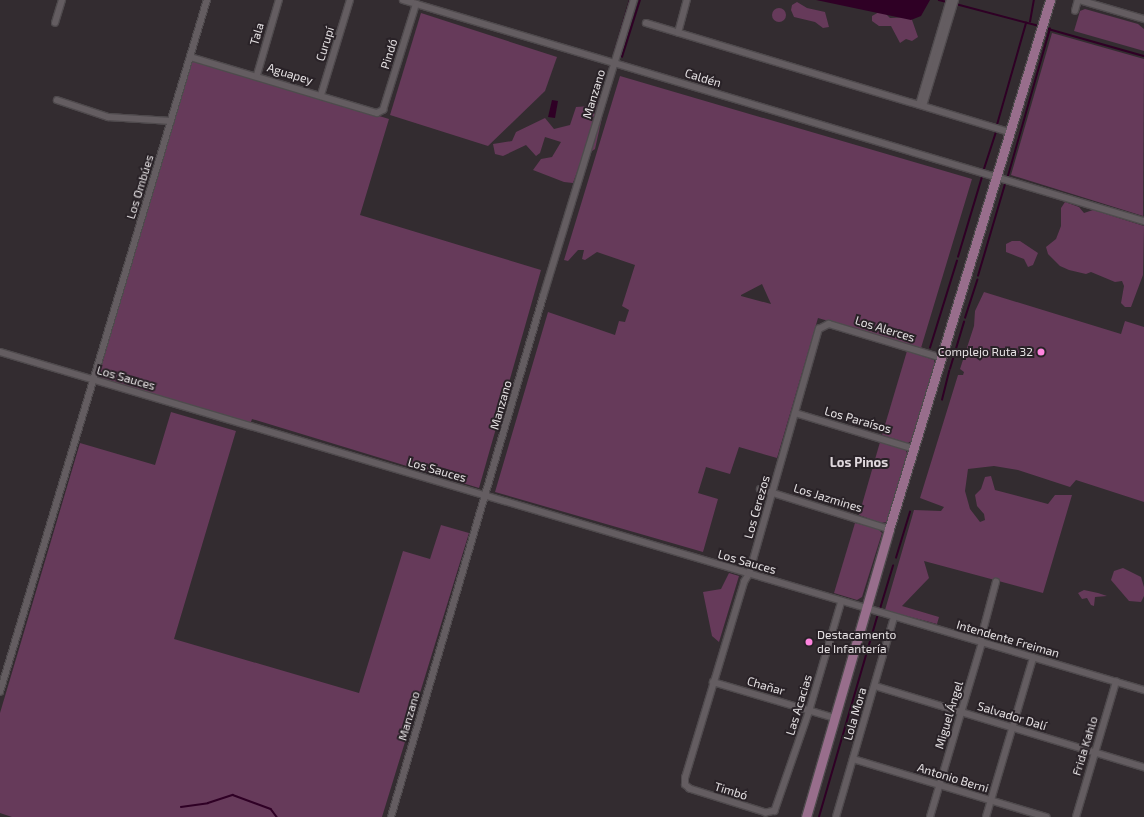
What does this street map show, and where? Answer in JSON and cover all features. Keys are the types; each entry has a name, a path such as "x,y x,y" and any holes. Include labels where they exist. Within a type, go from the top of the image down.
{"main road":[{"path":"806,817 889,529 915,449 1050,0"}],"street":[{"path":"55,22 62,0"},
{"name":"Los Ombúes","path":"0,692 207,0"},
{"name":"Tala","path":"257,75 279,0"},
{"name":"Curupí","path":"321,95 350,0"},
{"name":"Caldén","path":"403,0 1144,221"},
{"name":"Manzano","path":"391,817 634,0"},
{"path":"678,32 687,0"},
{"path":"1075,11 1079,0 1144,19"},
{"path":"921,105 952,3"},
{"name":"Pindó","path":"383,110 416,4"},
{"path":"646,23 1010,132"},
{"name":"Aguapey","path":"190,57 257,75 377,113 383,110"},
{"path":"57,100 108,117 171,121"},
{"name":"Los Alerces","path":"822,327 829,324 942,358"},
{"name":"Los Cerezos","path":"685,785 685,778 713,682 744,582 749,574 795,413 822,327"},
{"name":"Los Sauces","path":"0,352 867,608"},
{"name":"Los Paraísos","path":"795,413 915,449"},
{"name":"Los Jazmines","path":"760,489 889,529"},
{"name":"Miguel Ángel","path":"930,817 981,642 996,582"},
{"name":"Las Acacias","path":"772,814 778,808 810,710 842,601"},
{"name":"Intendente Freiman","path":"867,608 894,618 1144,690"},
{"name":"Lola Mora","path":"836,817 894,618"},
{"path":"986,817 1033,658"},
{"name":"Chañar","path":"713,682 835,718"},
{"name":"Frida Kahlo","path":"1076,817 1116,682"},
{"name":"Salvador Dalí","path":"874,686 1144,767"},
{"name":"Antonio Berni","path":"853,759 1046,817"},
{"name":"Timbó","path":"685,785 690,789 772,814"}],"shaded area":[{"path":"816,0 930,0 921,16 911,20"},
{"path":"797,2 807,8 825,12 829,27 823,28 815,22 794,17 791,10 792,5"},
{"path":"776,8 782,8 786,12 786,18 782,22 776,22 772,18 772,12"},
{"path":"1085,9 1138,24 1144,29 1144,51 1074,31 1080,11"},
{"path":"879,12 884,12 890,18 911,17 918,37 912,41 906,39 900,43 891,26 879,26 872,21 872,16"},
{"path":"421,13 557,57 545,91 488,146 390,115"},
{"path":"1052,33 1144,59 1143,216 1011,175"},
{"path":"192,58 389,119 360,215 541,270 479,488 252,419 251,422 242,422 104,381 99,375"},
{"path":"620,76 972,179 921,348 818,318 777,458 739,447 730,474 706,467 698,493 718,499 703,552 495,492 548,312 615,335 619,321 625,322 629,310 622,306 635,265 597,252 585,260 582,259 584,250 578,250 568,261 564,260","holes":["762,284 771,304 741,296 741,295"]},
{"path":"600,94 604,109 595,149 582,158 573,183 564,182 533,170 541,159 552,157 561,142 545,137 540,153 536,156 526,145 503,156 495,154 493,144 512,141 516,132 545,118 554,129 570,125 576,107 591,106 593,95"},
{"path":"552,100 558,101 555,118 548,117"},
{"path":"1065,202 1079,207 1084,213 1093,210 1144,226 1143,275 1131,307 1125,307 1121,303 1124,286 1122,281 1115,282 1091,272 1086,274 1069,270 1060,266 1048,254 1046,247 1056,239 1061,226 1061,208"},
{"path":"1012,241 1020,241 1038,253 1033,265 1028,267 1024,259 1006,252 1006,244"},
{"path":"984,292 1121,334 1125,321 1144,327 1144,502 1076,480 1070,487 1018,470 994,466 968,469 965,491 970,509 980,522 985,520 984,514 977,506 975,495 981,489 985,477 991,476 995,490 1048,504 1055,495 1072,495 1043,593 924,561 929,578 902,606 939,617 937,624 885,610 914,510 941,511 944,507 920,498 958,375 963,375 964,372 960,369 974,326 975,311"},
{"path":"907,351 934,360 935,364 911,441 908,443 882,435"},
{"path":"171,412 236,431 174,639 359,693 403,551 430,559 441,525 469,533 382,817 12,817 0,813 0,713 80,443 155,465"},
{"path":"880,442 905,449 907,453 887,522 881,523 859,515"},
{"path":"855,523 878,529 882,533 862,597 857,600 834,593"},
{"path":"1123,568 1141,577 1144,587 1144,596 1141,602 1129,601 1111,580 1114,571"},
{"path":"729,573 739,576 719,642 712,636 703,592 721,589"},
{"path":"1084,590 1107,596 1095,597 1094,606 1091,605 1087,598 1082,599 1078,593"}],"waterway":[{"path":"614,54 630,0"},
{"path":"622,57 640,0"},
{"path":"939,0 947,2"},
{"path":"1030,22 1034,0"},
{"path":"956,4 1039,26"},
{"path":"997,125 1026,23"},
{"path":"1045,28 1144,56"},
{"path":"1008,176 1050,29"},
{"path":"984,169 996,131"},
{"path":"958,257 982,177"},
{"path":"978,276 1005,184"},
{"path":"930,348 957,261"},
{"path":"965,318 977,280"},
{"path":"950,369 964,322"},
{"path":"942,400 949,371"},
{"path":"896,558 910,512"},
{"path":"880,609 893,566"},
{"path":"819,817 877,617"},
{"path":"181,807 208,803 233,795 271,809 277,817"}],"place":[{"name":"Complejo Ruta 32","path":"1041,352"},
{"name":"Destacamento de Infantería","path":"809,642"}],"district":[{"name":"Los Pinos","path":"859,462"}]}
